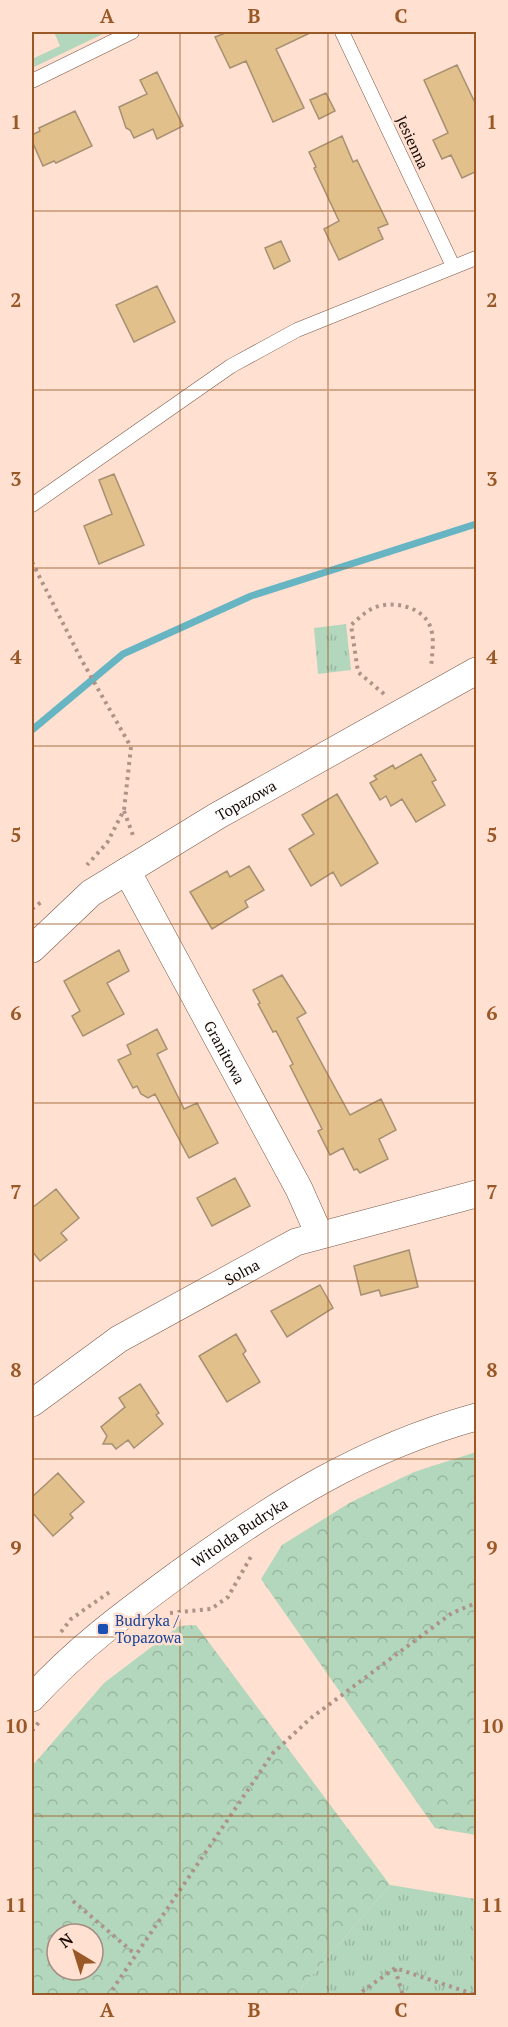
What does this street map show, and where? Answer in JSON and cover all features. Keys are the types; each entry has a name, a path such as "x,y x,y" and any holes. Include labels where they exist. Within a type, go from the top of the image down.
{"street":[{"name":"Topazowa","path":"32,949 91,893 217,816 477,670"},
{"name":"Granitowa","path":"127,871 299,1190 319,1234"},
{"name":"Solna","path":"34,1396 118,1339 296,1242 319,1234 477,1194"},
{"name":"Witolda Budryka","path":"32,1698 54,1673 103,1629 284,1501 353,1462 477,1417"}],"lane":[{"path":"32,81 132,32"},
{"name":"Jesienna","path":"342,32 453,266"},
{"path":"32,505 231,366 297,330 477,258"}],"path":[{"path":"32,561 81,660 131,747 124,810 107,843 83,869"},
{"path":"403,710 358,672 351,625 375,607 405,606 418,611 426,618 432,637 430,695"},
{"path":"32,909 49,897"},
{"path":"212,1609 228,1598 258,1547"},
{"path":"108,1995 273,1753 312,1718 452,1613 477,1603"},
{"path":"73,1901 135,1954"},
{"path":"356,1995 395,1968"},
{"path":"395,1968 403,1995"},
{"path":"395,1968 477,1995"}],"green space":[{"path":"54,32 107,32 32,68 32,59 60,46"},
{"path":"346,624 351,670 318,674 314,628"},
{"path":"476,1452 476,1835 435,1828 261,1579 282,1545 351,1502 414,1472"},
{"path":"196,1625 390,1885 295,1995 32,1996 32,1766 104,1683 179,1626"},
{"path":"390,1885 476,1899 476,1995 295,1995"}],"building":[{"path":"228,32 312,32 276,49 304,108 273,122 246,61 230,68 215,37"},
{"path":"457,65 477,107 477,171 462,178 451,155 442,159 433,140 448,133 424,80"},
{"path":"157,72 183,126 157,139 153,129 134,138 130,130 126,128 119,107 147,94 140,80"},
{"path":"326,93 335,111 319,119 310,100"},
{"path":"75,111 92,146 56,163 54,161 43,166 32,141 32,135 40,131 39,128"},
{"path":"342,136 353,162 357,160 388,224 378,228 383,239 339,260 324,229 339,221 309,152"},
{"path":"281,241 290,261 274,269 265,248"},
{"path":"157,286 175,322 134,342 116,305"},
{"path":"114,474 144,545 99,564 84,526 112,514 99,480"},
{"path":"421,754 436,780 432,782 445,805 416,822 402,799 391,806 386,796 380,800 370,783 377,779 374,776 393,765 395,769"},
{"path":"337,794 378,863 341,886 333,872 311,886 289,849 314,834 302,815"},
{"path":"249,866 264,890 245,901 248,907 212,929 190,892 227,871 230,877"},
{"path":"119,950 129,971 107,983 124,1014 83,1036 72,1016 80,1011 64,981"},
{"path":"282,975 306,1013 297,1018 350,1115 381,1099 396,1130 379,1139 388,1159 360,1173 357,1169 354,1170 343,1148 330,1155 318,1131 322,1129 290,1066 293,1064 276,1031 273,1032 258,1004 260,1003 253,990"},
{"path":"157,1029 167,1049 157,1054 184,1109 197,1103 218,1143 189,1158 155,1094 148,1098 141,1094 137,1086 133,1088 118,1060 131,1054 127,1045"},
{"path":"235,1178 250,1206 212,1226 197,1198"},
{"path":"56,1189 79,1218 61,1233 67,1240 40,1261 32,1251 32,1208"},
{"path":"409,1250 418,1287 381,1296 379,1290 361,1295 354,1266"},
{"path":"320,1285 333,1308 287,1337 271,1311"},
{"path":"236,1334 246,1351 243,1354 260,1382 227,1402 199,1356"},
{"path":"140,1384 159,1413 156,1415 163,1424 134,1448 128,1440 116,1449 112,1444 103,1444 107,1436 101,1427 125,1407 119,1398"},
{"path":"58,1473 84,1502 70,1514 73,1518 53,1536 32,1512 32,1497"}],"waterway":[{"path":"32,730 123,654 251,596 476,524"}],"place":[{"name":"Budryka / Topazowa","path":"103,1629"}]}
